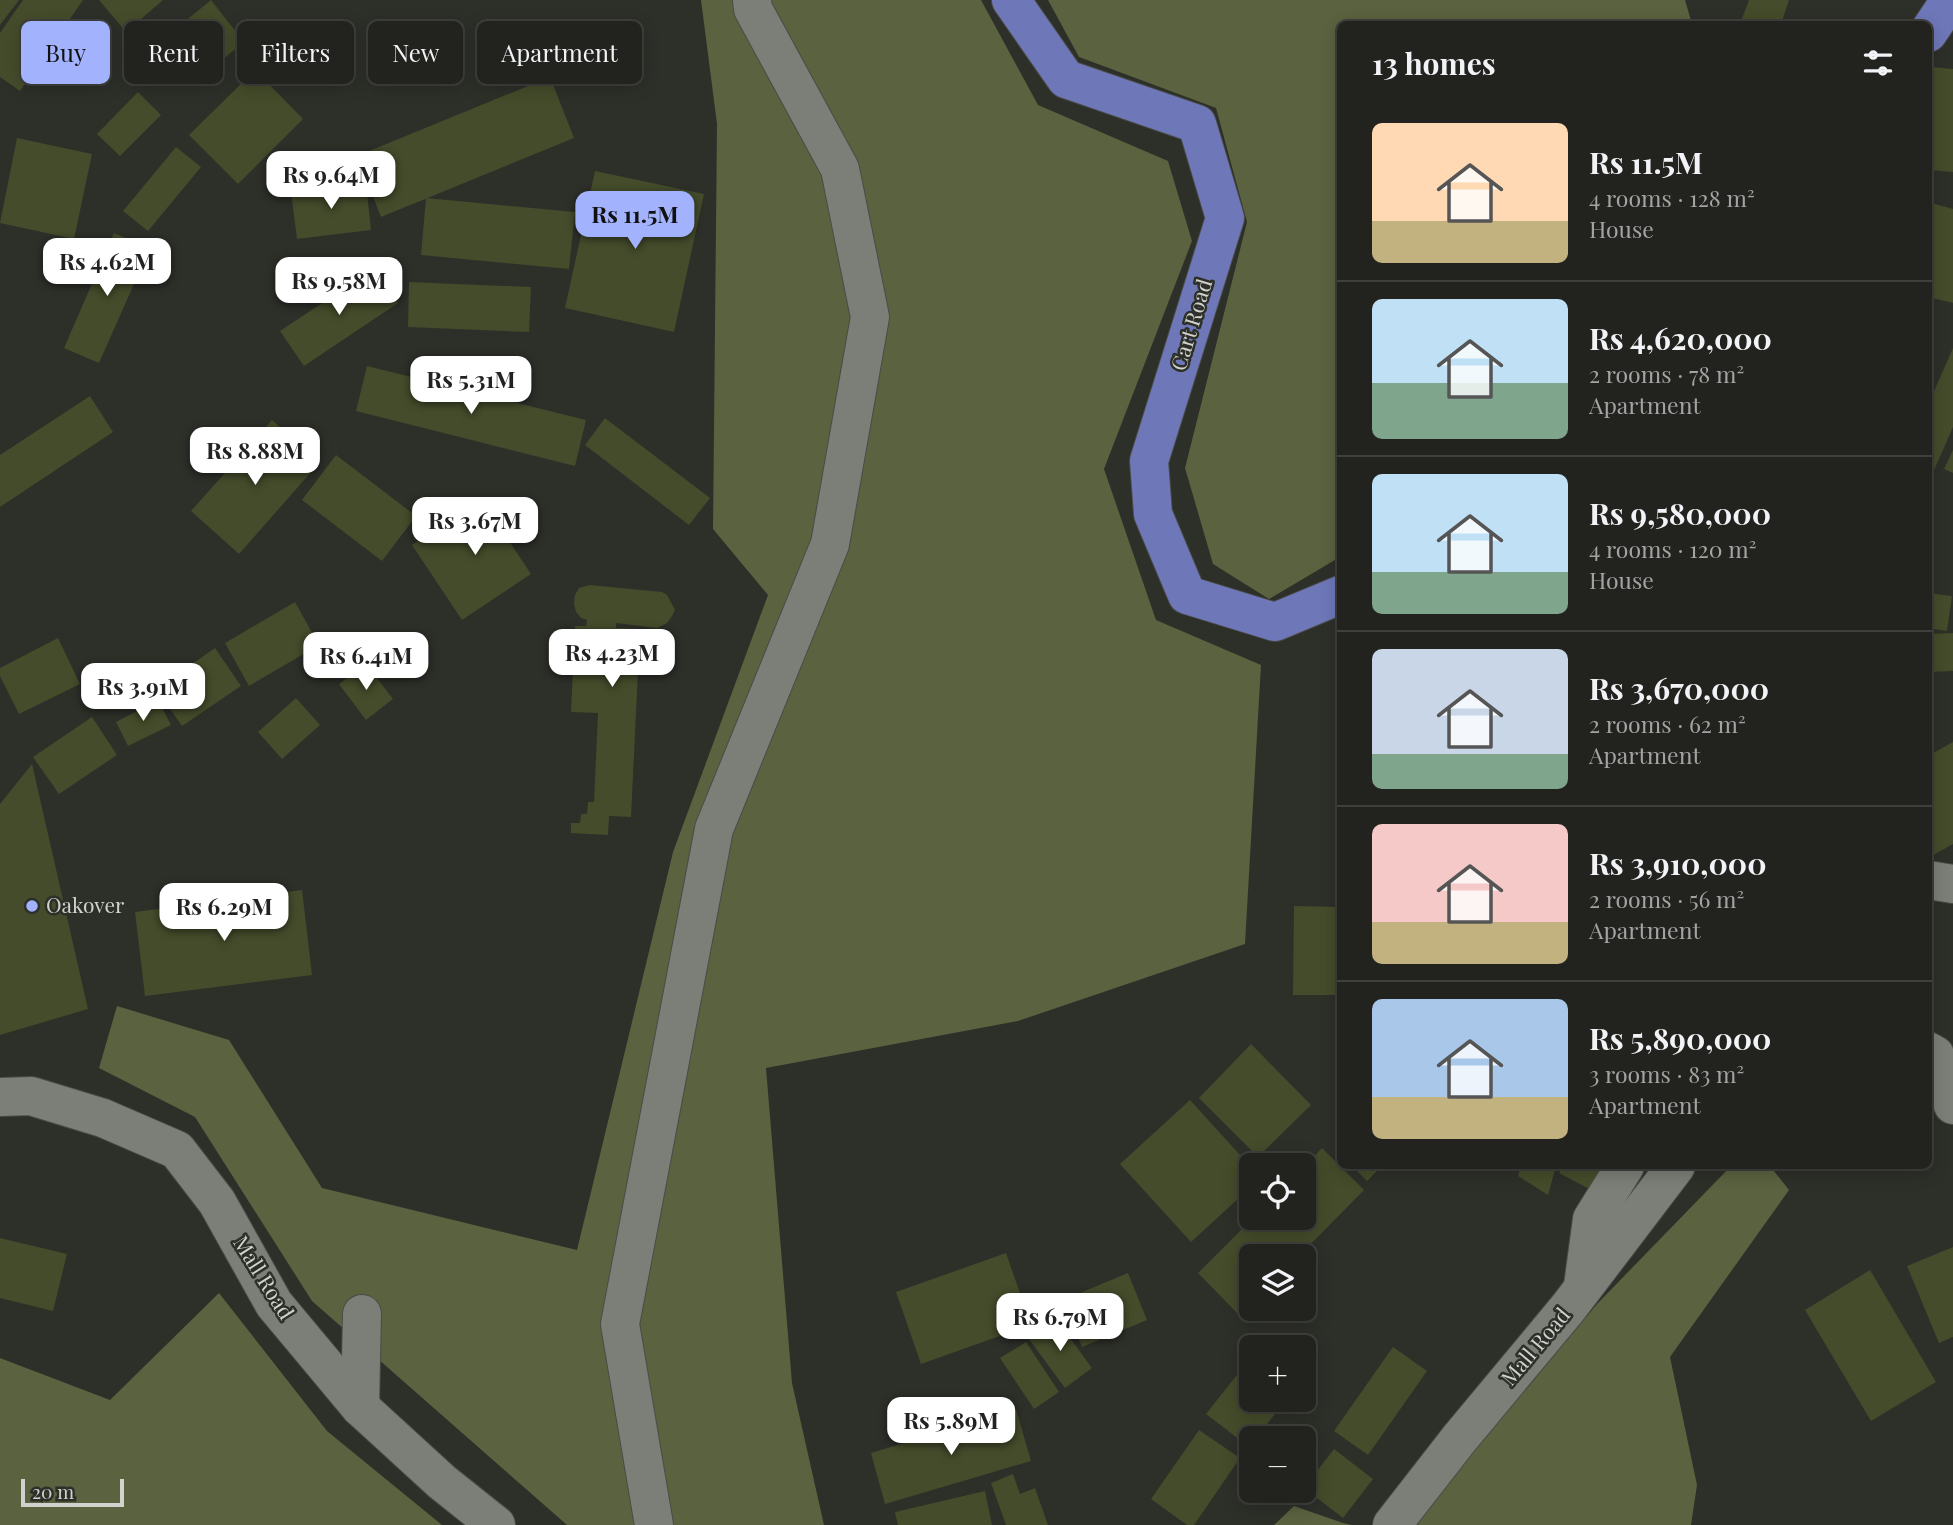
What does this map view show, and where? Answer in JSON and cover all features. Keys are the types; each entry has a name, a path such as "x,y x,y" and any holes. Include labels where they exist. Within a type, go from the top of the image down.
{"main road":[{"name":"Cart Road","path":"1011,0 1066,79 1197,124 1225,218 1149,461 1153,514 1187,594 1275,622 1337,596"},
{"path":"1932,27 1950,0"}],"street":[{"path":"653,1525 620,1324 714,829 830,544 870,317 840,169 753,9 752,0"},
{"path":"1932,881 1953,884"},
{"path":"1932,1053 1935,1055 1953,1105"},
{"name":"Mall Road","path":"0,1097 31,1096 103,1118 177,1150 217,1202 274,1304 360,1407 442,1482 496,1525"},
{"path":"1582,1290 1592,1219 1623,1169"},
{"name":"Mall Road","path":"1392,1525 1459,1438 1582,1290 1674,1169"},
{"path":"360,1407 362,1314"}],"green space":[{"path":"701,0 981,0 1038,105 1168,161 1192,241 1104,469 1156,620 1261,665 1245,944 1018,1021 766,1068 792,1383 824,1525 567,1525 312,1301 195,1117 99,1068 117,1006 229,1040 322,1188 577,1250 673,852 768,595 713,529 717,124"},
{"path":"1048,0 1685,0 1691,21 1337,21 1337,559 1269,599 1213,564 1185,468 1247,222 1216,108 1079,57"},
{"path":"1728,1169 1772,1169 1789,1190 1670,1357 1697,1485 1691,1525 1412,1525 1597,1304"},
{"path":"219,1293 327,1431 442,1525 0,1525 0,1358 110,1400"},
{"path":"1294,1506 1343,1523 1352,1525 1274,1525"}],"building":[{"path":"0,0 19,0 0,25"},
{"path":"23,0 83,0 68,21 21,21 21,84 25,84 20,91 0,77 0,33"},
{"path":"99,0 163,0 139,21 124,21 124,30"},
{"path":"211,0 237,33 237,48 223,59 223,21 185,21"},
{"path":"1749,0 1789,0 1782,21 1741,21"},
{"path":"1932,67 1953,69 1953,172 1932,170"},
{"path":"241,84 269,84 303,119 238,184 189,135"},
{"path":"533,84 553,84 574,138 381,217 357,156"},
{"path":"138,92 161,115 120,156 97,134"},
{"path":"17,138 92,154 74,239 0,223"},
{"path":"176,147 201,167 148,231 123,211"},
{"path":"595,171 704,194 674,332 565,308"},
{"path":"366,183 371,230 297,239 291,192"},
{"path":"426,198 575,212 569,269 421,255"},
{"path":"1932,203 1953,209 1953,303 1932,298"},
{"path":"114,233 150,248 99,363 64,348"},
{"path":"375,268 398,303 304,366 280,331"},
{"path":"409,282 531,287 529,332 408,327"},
{"path":"1953,348 1953,427 1932,475 1932,396"},
{"path":"367,366 586,420 575,466 356,411"},
{"path":"90,396 113,432 0,507 0,455"},
{"path":"605,418 710,498 689,525 585,445"},
{"path":"272,420 320,462 239,554 191,511"},
{"path":"1953,450 1953,473 1944,469"},
{"path":"336,455 416,516 382,561 302,500"},
{"path":"482,499 496,520 518,506 532,527 509,541 531,574 462,620 412,545"},
{"path":"590,585 662,592 667,595 675,610 667,623 657,628 616,623 616,628 640,629 631,817 609,816 608,835 571,833 571,823 580,823 581,814 587,814 588,802 594,802 598,713 571,712 575,626 586,626 587,620 576,612 575,595 579,588"},
{"path":"1932,594 1952,596 1947,631 1932,629"},
{"path":"295,602 319,645 249,686 225,643"},
{"path":"1953,633 1953,671 1932,672 1932,634"},
{"path":"58,638 80,684 19,714 0,676 0,668"},
{"path":"215,648 241,686 182,726 156,689"},
{"path":"366,664 393,699 366,720 339,684"},
{"path":"296,698 320,725 282,759 258,732"},
{"path":"158,700 171,725 128,746 116,722"},
{"path":"92,717 117,755 59,794 33,757"},
{"path":"1953,742 1953,844 1932,856 1932,754"},
{"name":"Oakover","path":"32,764 88,1009 0,1035 0,804"},
{"path":"302,890 312,975 145,996 135,912"},
{"path":"1294,906 1337,907 1337,995 1293,995"},
{"path":"1251,1044 1311,1105 1262,1153 1254,1153 1199,1098"},
{"path":"1190,1100 1239,1154 1239,1198 1191,1242 1120,1164"},
{"path":"1322,1148 1337,1163 1337,1169 1343,1169 1364,1190 1311,1244 1239,1244 1239,1315 1198,1273 1241,1230 1316,1230 1316,1154"},
{"path":"1355,1169 1379,1169 1367,1181"},
{"path":"1520,1169 1555,1169 1548,1195 1518,1176"},
{"path":"1561,1169 1607,1169 1595,1192 1559,1173"},
{"path":"0,1238 67,1254 53,1311 0,1298"},
{"path":"1953,1247 1953,1337 1939,1343 1907,1266"},
{"path":"1006,1253 1031,1325 921,1364 896,1292"},
{"path":"1870,1270 1936,1382 1871,1421 1805,1310"},
{"path":"1128,1273 1147,1320 1082,1347 1063,1300"},
{"path":"1056,1319 1092,1368 1065,1388 1029,1339"},
{"path":"1026,1342 1059,1392 1034,1409 1000,1358"},
{"path":"1393,1347 1427,1371 1368,1455 1334,1431"},
{"path":"1239,1372 1239,1412 1277,1412 1265,1426 1239,1426 1239,1439 1206,1414"},
{"path":"1016,1409 1031,1461 885,1504 871,1453"},
{"path":"1199,1430 1239,1457 1194,1525 1187,1525 1151,1499"},
{"path":"1334,1449 1373,1479 1343,1518 1316,1497 1316,1472"},
{"path":"1013,1474 1020,1494 1035,1488 1048,1525 1006,1525 991,1483"},
{"path":"985,1491 992,1525 898,1525 895,1512"}],"place":[{"name":"Oakover","path":"32,906"}]}
